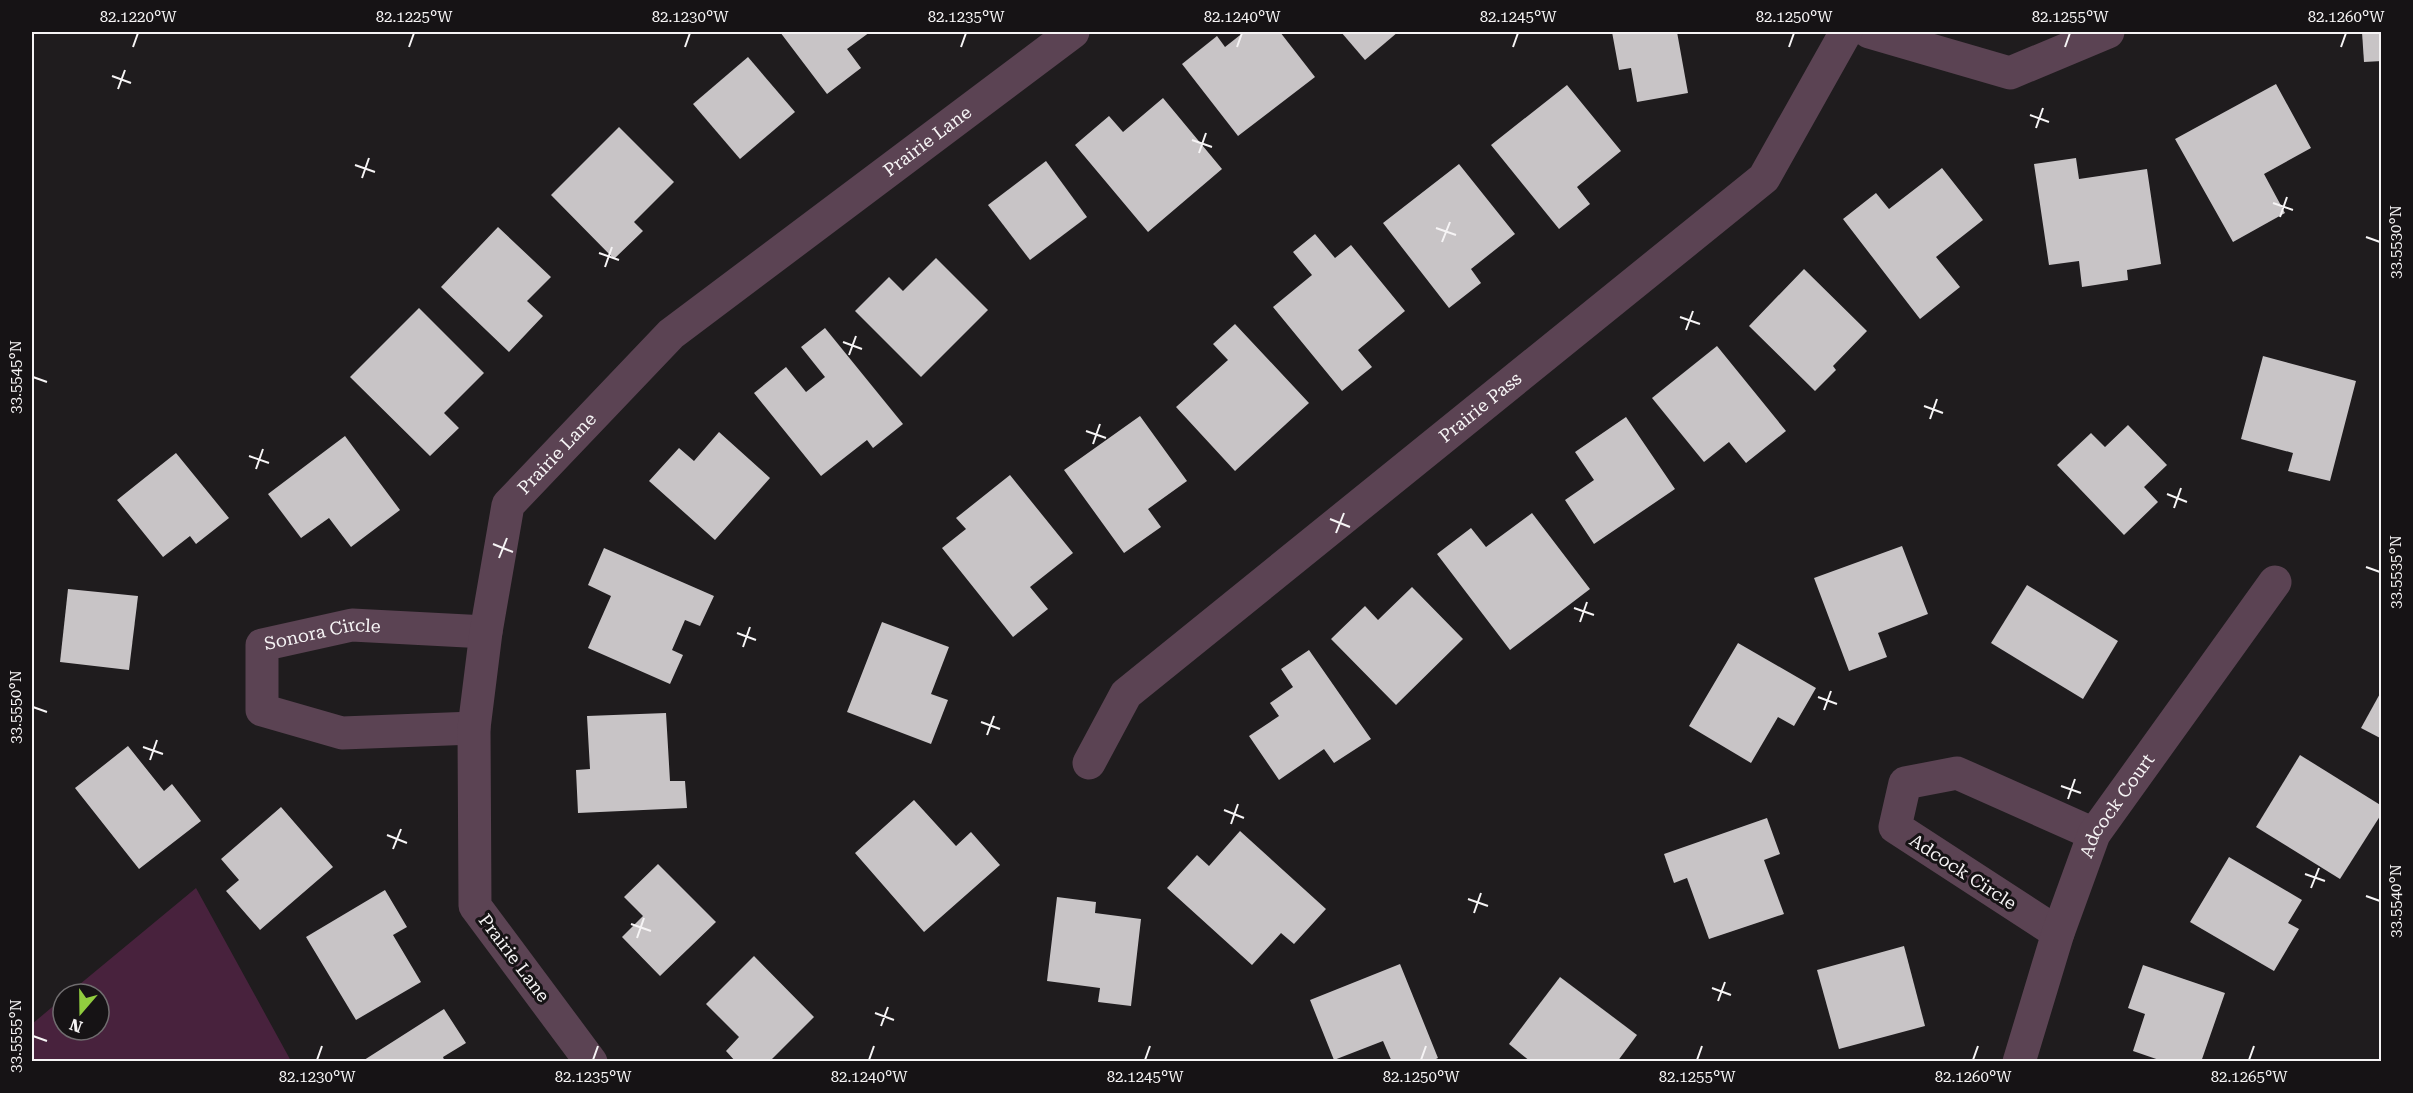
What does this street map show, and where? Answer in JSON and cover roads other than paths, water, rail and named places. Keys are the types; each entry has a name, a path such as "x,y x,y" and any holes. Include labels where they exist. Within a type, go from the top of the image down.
{"street":[{"name":"Prairie Lane","path":"591,1062 475,906 474,728 486,632 508,505 671,334 1073,32"},
{"name":"Prairie Pass","path":"1089,763 1126,694 1764,178 1846,32"},
{"path":"1869,32 2010,73 2108,32"},
{"name":"Adcock Court","path":"2019,1062 2058,933 2094,834 2275,582"},
{"name":"Sonora Circle","path":"474,728 342,733 262,710 262,645 352,625 486,632"},
{"name":"Adcock Circle","path":"2058,933 1895,827 1905,783 1957,772 2094,834"}]}
